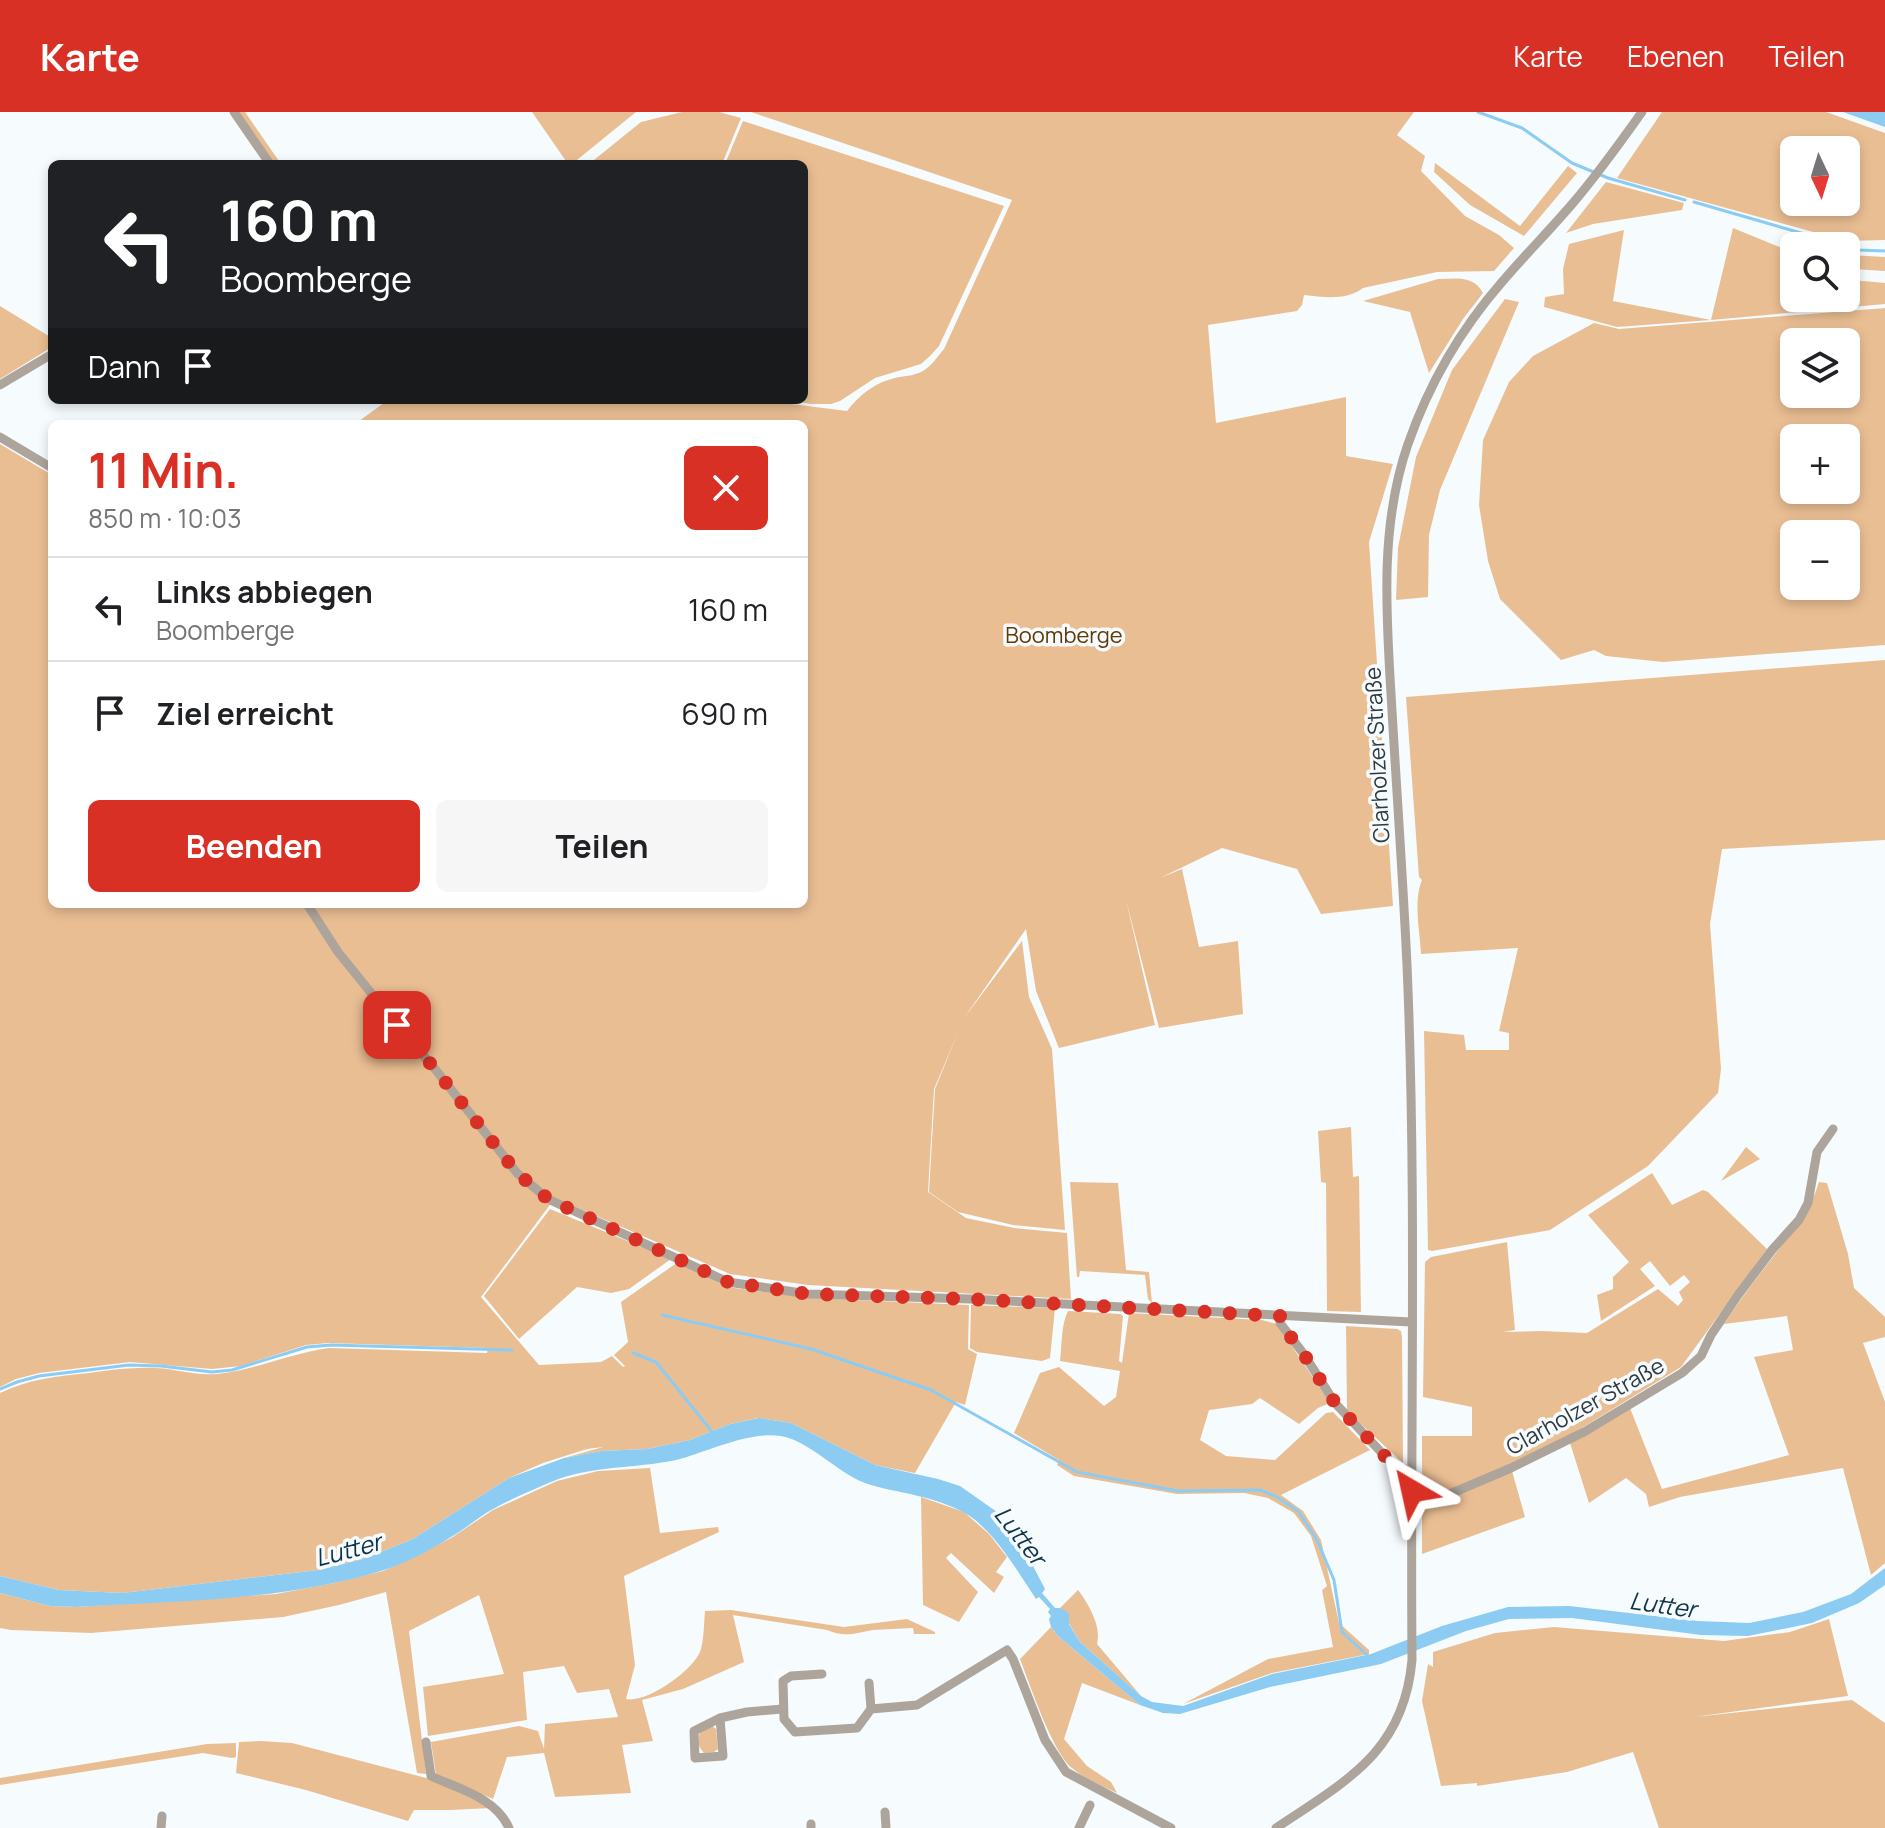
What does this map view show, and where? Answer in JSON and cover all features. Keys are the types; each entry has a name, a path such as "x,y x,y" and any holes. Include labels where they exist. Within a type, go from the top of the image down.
{"street":[{"path":"234,112 267,160"},
{"name":"Clarholzer Straße","path":"1276,1828 1334,1789 1375,1753 1390,1734 1402,1709 1412,1660 1410,1069 1387,609 1387,548 1392,508 1406,449 1443,363 1501,283 1575,201 1642,112"},
{"path":"0,385 48,356"},
{"path":"0,437 48,466"},
{"path":"310,908 338,952 517,1173 548,1199 728,1282 808,1294 970,1299 1411,1322"},
{"name":"Clarholzer Straße","path":"1412,1507 1484,1479 1584,1432 1682,1373 1701,1356 1738,1295 1799,1220 1808,1203 1817,1152 1833,1129"},
{"path":"1280,1316 1280,1323 1335,1403 1396,1468 1412,1475"},
{"path":"871,1709 917,1705 1007,1650 1045,1740 1066,1772 1171,1828"},
{"path":"822,1674 786,1678 782,1687 782,1709 784,1719 795,1732 857,1728 871,1709 869,1683"},
{"path":"720,1718 723,1756 695,1758 694,1731 720,1718 782,1709"},
{"path":"426,1742 431,1776 491,1803 509,1828"},
{"path":"1079,1828 1090,1805"},
{"path":"885,1812 886,1828"},
{"path":"161,1828 162,1816"}],"green space":[{"path":"238,112 245,112 278,160 271,160"},
{"path":"532,112 636,112 577,160 565,160"},
{"path":"682,112 719,112 741,118 724,160 594,160 641,122"},
{"name":"Boomberge","path":"751,112 1414,112 1397,135 1425,156 1421,171 1465,216 1499,235 1514,248 1494,271 1437,272 1363,288 1342,296 1304,295 1297,311 1208,325 1216,423 1346,397 1346,456 1393,464 1369,542 1393,906 1321,914 1297,869 1222,848 1160,878 1182,869 1199,947 1238,941 1243,1014 1159,1028 1126,900 1155,1025 1059,1048 1036,991 1026,929 964,1018 1022,941 1029,997 1052,1049 1065,1230 1013,1225 958,1212 929,1192 935,1089 959,1030 934,1089 928,1192 966,1218 1014,1228 1067,1233 1071,1299 808,1285 730,1274 555,1198 481,1297 539,1365 601,1362 612,1356 623,1367 614,1355 628,1342 621,1302 678,1262 727,1287 809,1298 969,1305 968,1349 977,1354 965,1405 956,1402 915,1473 875,1465 791,1423 758,1418 730,1424 690,1440 647,1449 601,1451 564,1458 603,1447 587,1449 543,1463 509,1478 411,1540 363,1559 319,1570 122,1593 59,1590 0,1576 0,1393 43,1379 122,1369 156,1368 217,1374 329,1348 487,1353 488,1348 328,1343 306,1345 241,1366 212,1369 130,1362 39,1373 0,1387 0,444 48,473 48,908 808,908 808,420 360,420 382,404 792,404 847,411 875,386 928,367 944,349 1012,200"},
{"path":"1662,112 1826,112 1885,133 1885,240 1860,241 1860,232 1813,232 1617,178"},
{"path":"743,121 1004,206 939,346 930,356 921,364 875,378 840,401 808,403 808,160 727,160"},
{"path":"1435,163 1520,226 1568,166 1577,173 1524,236 1470,205 1434,172"},
{"path":"1606,182 1684,203 1682,210 1593,224 1566,233"},
{"path":"1733,228 1780,247 1780,312 1798,312 1711,320"},
{"path":"1624,230 1613,301 1711,320 1617,327 1544,307 1545,297 1564,294 1563,269 1569,244"},
{"path":"1860,256 1885,257 1885,271 1860,269"},
{"path":"1438,279 1469,281 1483,293 1429,373 1410,312 1363,301"},
{"path":"1860,281 1885,283 1885,304 1860,306"},
{"path":"1505,299 1519,302 1440,490 1429,535 1428,597 1396,600 1398,548 1416,457 1452,370"},
{"path":"0,306 48,336 48,349 0,379"},
{"path":"1885,308 1885,645 1663,662 1606,656 1594,650 1561,660 1500,599 1488,561 1479,505 1483,440 1509,382 1533,356 1594,323 1619,329"},
{"path":"1885,660 1885,840 1722,849 1710,924 1721,1069 1718,1093 1648,1166 1550,1230 1428,1250 1424,1031 1464,1035 1466,1050 1509,1050 1509,1033 1499,1031 1518,948 1421,954 1417,907 1422,880 1419,877 1406,697"},
{"path":"1351,1127 1353,1177 1359,1176 1361,1312 1327,1311 1326,1183 1321,1182 1318,1131"},
{"path":"1746,1147 1760,1159 1721,1181"},
{"path":"1652,1173 1672,1205 1703,1190 1708,1192 1767,1249 1681,1367 1567,1437 1510,1464 1525,1517 1422,1554 1422,1436 1472,1436 1472,1407 1423,1397 1425,1262 1431,1257 1507,1242 1515,1330 1503,1332 1587,1333 1658,1289 1678,1306 1683,1300 1679,1292 1690,1282 1684,1275 1670,1286 1650,1261 1640,1269 1655,1286 1601,1321 1597,1295 1613,1289 1613,1277 1629,1262 1588,1215"},
{"path":"1070,1182 1118,1183 1126,1270 1149,1272 1152,1303 1148,1299 1145,1275 1080,1271 1077,1277"},
{"path":"1819,1182 1827,1183 1848,1254 1854,1288 1885,1317 1885,1337 1863,1343 1885,1402 1885,1563 1871,1575 1843,1468 1680,1497 1649,1507 1646,1494 1626,1478 1589,1503 1570,1443 1630,1408 1662,1489 1789,1455 1754,1357 1793,1350 1787,1316 1724,1324 1800,1221"},
{"path":"550,1209 671,1259 629,1289 611,1293 577,1287 519,1339 484,1296"},
{"path":"971,1305 1055,1308 1050,1358 1042,1361 977,1352 970,1348"},
{"path":"1068,1311 1123,1316 1119,1361 1122,1363 1129,1313 1262,1320 1277,1324 1330,1403 1318,1408 1299,1424 1260,1398 1252,1404 1209,1410 1200,1440 1226,1456 1275,1460 1326,1413 1333,1412 1370,1450 1281,1495 1303,1511 1321,1540 1339,1623 1369,1650 1369,1654 1272,1673 1183,1704 1268,1659 1333,1647 1322,1590 1327,1586 1311,1536 1294,1513 1268,1498 1244,1493 1177,1494 1074,1476 1057,1465 1059,1460 1014,1433 1040,1373 1059,1367 1104,1406 1116,1397 1120,1371 1060,1361"},
{"path":"1346,1326 1401,1331 1403,1463 1347,1411"},
{"path":"650,1468 660,1533 718,1527 719,1532 624,1576 635,1665 626,1699 657,1691 690,1666 701,1649 705,1611 731,1610 844,1627 907,1619 935,1634 914,1634 913,1628 839,1634 733,1615 744,1662 683,1689 642,1700 653,1741 622,1745 631,1793 555,1797 544,1753 507,1757 493,1799 436,1775 431,1742 519,1726 538,1731 544,1749 545,1724 618,1717 609,1689 577,1693 564,1666 523,1672 527,1720 428,1736 423,1687 504,1674 479,1595 409,1631 426,1774 417,1773 386,1592 283,1617 91,1633 0,1628 0,1593 50,1606 76,1607 276,1594 383,1571 451,1538 493,1510 557,1481 598,1471"},
{"path":"921,1497 964,1512 989,1534 1007,1557 996,1572 1004,1577 994,1593 951,1553 946,1558 978,1592 959,1622 923,1605"},
{"path":"1078,1590 1096,1623 1097,1644 1141,1696 1080,1642 1060,1608"},
{"path":"1829,1619 1848,1696 1694,1717 1852,1700 1885,1723 1885,1828 1659,1828 1633,1752 1567,1772 1477,1786 1477,1783 1441,1786 1422,1701 1428,1664 1433,1667 1433,1652 1495,1633 1554,1627 1724,1641 1790,1632"},
{"path":"1051,1627 1140,1705 1082,1683 1064,1739 1087,1766 1111,1782 1117,1793 1072,1768 1057,1748 1036,1701 1020,1659"},
{"path":"711,1725 716,1729 718,1749 704,1753 699,1745 699,1736 701,1730"},
{"path":"239,1742 292,1743 430,1779 491,1808 414,1810 408,1821 306,1790 236,1773"},
{"path":"236,1743 236,1757 232,1758 203,1753 0,1785 0,1778 207,1744"}],"water":[{"path":"1843,112 1885,112 1885,127"},
{"path":"759,1418 791,1423 875,1465 960,1486 997,1512 1019,1539 1045,1589 1042,1593 1055,1608 1069,1613 1069,1624 1080,1642 1141,1696 1152,1702 1183,1706 1272,1674 1371,1654 1442,1626 1508,1607 1569,1606 1698,1621 1749,1623 1803,1612 1851,1594 1885,1568 1885,1585 1859,1603 1812,1623 1748,1636 1701,1635 1572,1618 1509,1619 1466,1631 1381,1664 1270,1687 1180,1714 1163,1713 1140,1705 1058,1636 1051,1627 1050,1609 1039,1597 1036,1599 1004,1551 974,1519 935,1501 865,1483 792,1439 769,1435 742,1439 676,1460 597,1470 551,1482 494,1509 408,1561 344,1581 229,1598 76,1607 50,1606 0,1593 0,1576 59,1590 122,1593 319,1570 363,1559 411,1540 509,1478 564,1458 601,1451 647,1449 690,1440 730,1424"}],"waterway":[{"path":"1478,112 1522,128 1572,163 1608,178 1685,200"},
{"path":"1694,202 1798,232"},
{"path":"1860,250 1885,251"},
{"path":"662,1315 811,1349 931,1390 1077,1472 1178,1491 1260,1490 1277,1497 1298,1511 1317,1540 1334,1580 1342,1632 1367,1655"},
{"path":"0,1389 39,1376 129,1365 212,1372 232,1370 307,1347 331,1345 512,1350"},
{"path":"633,1353 656,1362 713,1433"}],"route":[{"path":"397,1025 517,1173 548,1199 728,1282 808,1294 970,1299 1280,1316 1280,1323 1335,1403 1396,1468 1412,1475 1412,1491"}],"water label":[{"name":"Lutter","path":"1021,1535"},
{"name":"Lutter","path":"348,1549"},
{"name":"Lutter","path":"1663,1604"}]}
